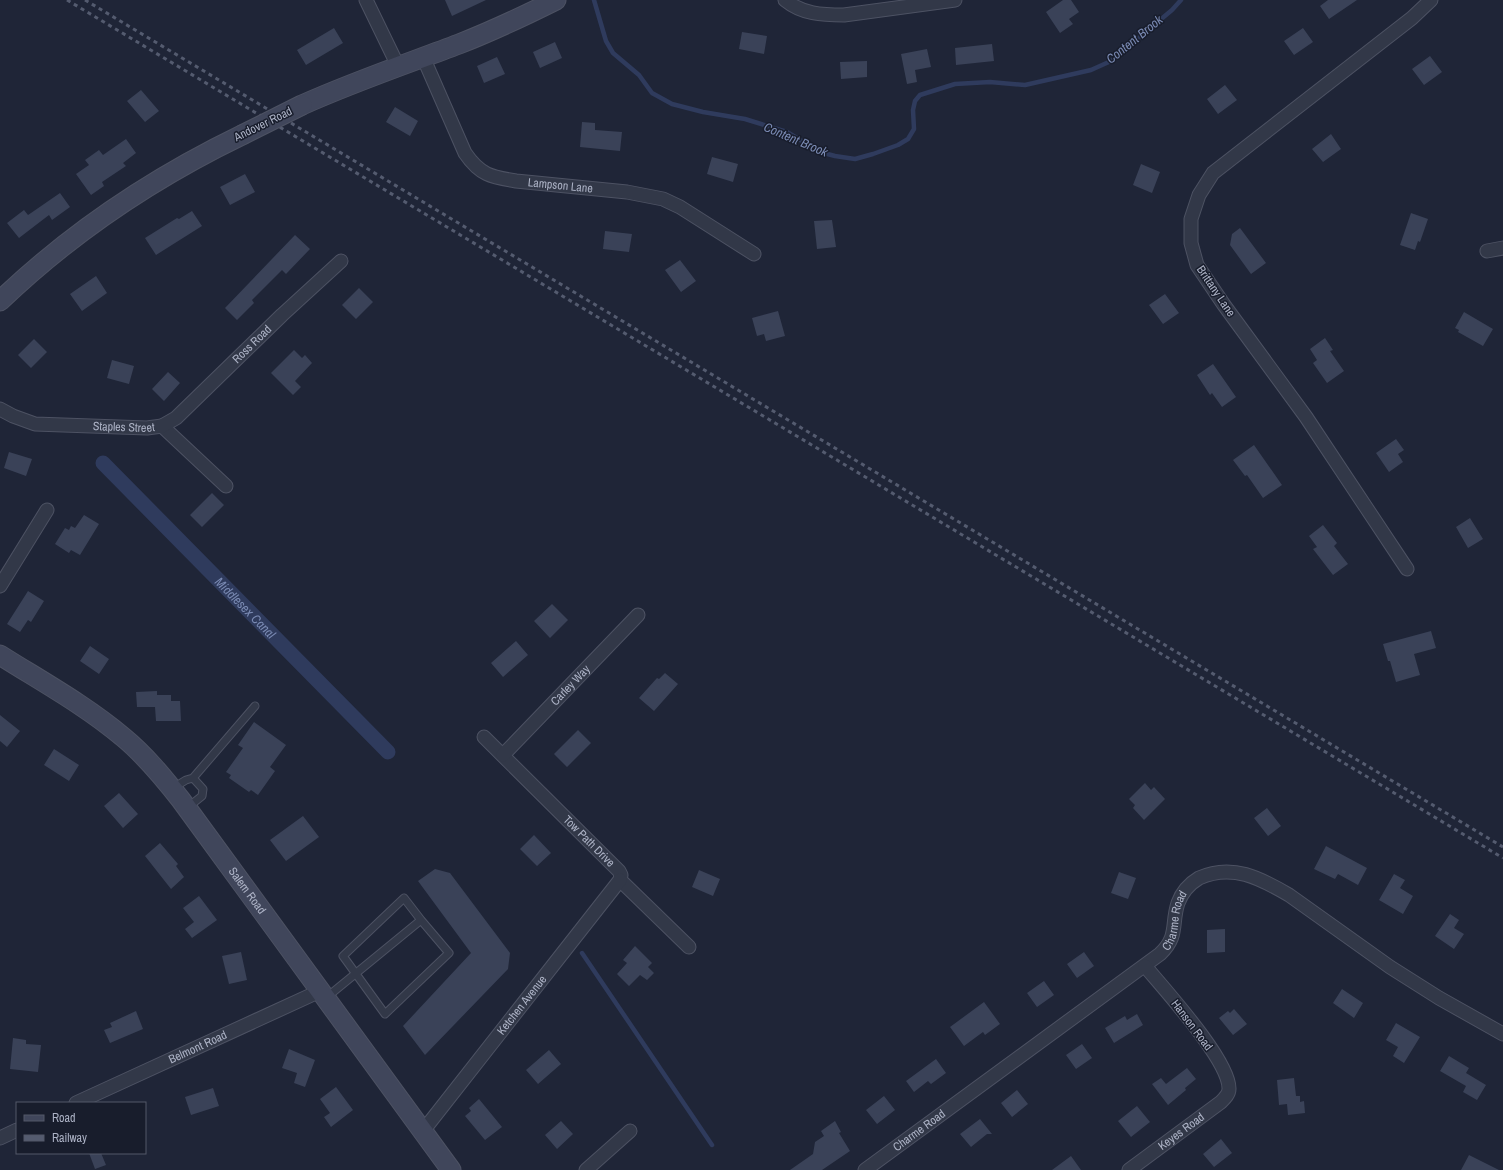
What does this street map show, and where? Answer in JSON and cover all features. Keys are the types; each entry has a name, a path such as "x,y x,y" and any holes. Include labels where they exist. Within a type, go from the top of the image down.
{"main road":[{"name":"Andover Road","path":"0,301 52,255 121,203 191,161 302,106 357,82 481,34 556,0"},
{"name":"Salem Road","path":"0,655 70,700 117,733 149,762 187,808 451,1170"}],"street":[{"path":"366,0 398,66"},
{"path":"785,0 802,11 830,15 844,15 955,0"},
{"name":"Brittany Lane","path":"1406,569 1306,417 1224,305 1197,265 1192,249 1190,231 1194,207 1199,195 1213,173 1412,18 1431,0"},
{"name":"Lampson Lane","path":"423,57 465,153 473,164 485,173 499,178 516,181 627,192 663,199 680,207 754,254"},
{"path":"1487,251 1503,248"},
{"name":"Ross Road","path":"162,426 176,418 282,315 341,261"},
{"name":"Staples Street","path":"0,409 24,421 46,425 147,428 162,426 226,486"},
{"path":"0,586 47,510"},
{"name":"Carley Way","path":"503,755 638,615"},
{"name":"Tow Path Drive","path":"484,737 619,871 621,876 620,880 689,947"},
{"name":"Charme Road","path":"865,1170 1093,1002 1146,966 1164,951 1171,940 1178,904 1182,894 1188,886 1196,880 1214,872 1235,872 1261,880 1289,895 1390,967 1439,998 1503,1034"},
{"name":"Ketchen Avenue","path":"423,1131 620,880"},
{"name":"Hanson Road","path":"1146,966 1206,1040 1225,1074 1229,1090"},
{"name":"Belmont Road","path":"78,1102 322,994"},
{"name":"Keyes Road","path":"1129,1170 1221,1102 1227,1096 1229,1090"},
{"path":"0,1138 16,1130"},
{"path":"586,1170 630,1131"}],"lane":[{"path":"172,789 186,780 193,778 255,706"},
{"path":"187,808 202,796 203,789 193,778"},
{"path":"404,898 421,920 449,953 385,1014 343,956 404,898"},
{"path":"322,994 356,974 421,920"}],"building":[{"path":"445,0 486,0 452,16"},
{"path":"1063,0 1071,0 1079,12 1069,19 1073,24 1060,33 1046,12"},
{"path":"1328,0 1357,0 1329,19 1320,6"},
{"path":"334,28 343,43 306,65 297,50"},
{"path":"1303,28 1313,42 1294,55 1284,41"},
{"path":"742,32 767,36 764,54 739,49"},
{"path":"555,42 562,58 540,68 533,52"},
{"path":"992,44 994,61 956,65 955,48"},
{"path":"927,49 931,67 915,70 917,82 907,84 901,54"},
{"path":"1430,56 1442,72 1424,85 1412,69"},
{"path":"497,57 505,74 484,83 477,66"},
{"path":"867,61 867,77 841,79 840,62"},
{"path":"1225,85 1237,100 1218,114 1207,99"},
{"path":"141,90 159,111 145,122 127,101"},
{"path":"395,107 418,121 410,136 386,122"},
{"path":"582,122 595,123 595,130 622,132 620,151 580,147"},
{"path":"1331,134 1341,149 1323,162 1312,149"},
{"path":"126,139 136,153 123,163 126,166 102,182 104,186 91,195 76,174 89,165 85,160 99,150 103,155"},
{"path":"712,157 738,164 733,182 707,174"},
{"path":"1141,164 1160,172 1152,193 1133,185"},
{"path":"245,174 255,192 230,205 220,187"},
{"path":"60,193 70,207 52,220 49,215 19,238 7,223 24,210 28,215"},
{"path":"192,211 202,226 156,255 145,238 177,218 179,219"},
{"path":"1411,213 1428,219 1420,242 1418,241 1415,250 1400,245"},
{"path":"832,220 836,247 817,249 814,221"},
{"path":"1240,228 1266,263 1251,274 1230,245 1232,234"},
{"path":"605,231 632,234 629,252 603,249"},
{"path":"295,235 310,249 286,274 282,270 252,300 254,303 237,320 225,308"},
{"path":"680,260 696,281 681,292 665,270"},
{"path":"96,276 107,293 82,311 70,294"},
{"path":"359,288 373,302 356,319 342,305"},
{"path":"1165,294 1179,313 1163,324 1149,305"},
{"path":"778,311 785,336 766,341 764,334 757,336 752,318"},
{"path":"1464,312 1493,329 1483,346 1458,332 1459,330 1455,328"},
{"path":"1325,338 1333,350 1330,351 1344,371 1327,383 1313,363 1317,360 1310,349"},
{"path":"34,339 47,352 31,368 18,355"},
{"path":"294,350 302,358 305,355 312,363 295,381 301,387 293,395 271,373"},
{"path":"112,360 134,366 129,384 107,378"},
{"path":"1213,364 1236,397 1222,407 1212,393 1210,395 1197,375"},
{"path":"168,372 180,383 164,401 152,389"},
{"path":"1396,439 1404,450 1398,454 1403,462 1389,472 1376,453"},
{"path":"1254,445 1282,485 1263,498 1247,475 1245,476 1233,460"},
{"path":"9,452 32,459 26,476 4,468"},
{"path":"212,493 224,505 202,527 190,515"},
{"path":"84,515 99,524 80,555 71,550 69,553 55,544 65,528 69,530 71,526 75,528"},
{"path":"1470,518 1483,539 1468,548 1456,527"},
{"path":"1323,525 1337,543 1334,546 1348,564 1333,575 1313,549 1317,547 1309,536"},
{"path":"28,591 44,601 31,622 28,620 20,632 7,624"},
{"path":"552,604 568,620 550,638 534,621"},
{"path":"1431,631 1436,648 1414,654 1420,675 1396,682 1383,644"},
{"path":"516,641 528,655 503,677 491,663"},
{"path":"90,646 109,659 99,674 80,661"},
{"path":"665,673 678,684 654,711 639,698 657,678 659,679"},
{"path":"157,691 157,695 171,695 171,701 180,701 181,721 156,721 155,707 137,707 136,692"},
{"path":"0,715 20,731 7,747 0,741"},
{"path":"254,722 286,745 270,767 275,771 258,795 251,790 249,792 229,778 231,775 226,772 243,748 238,745"},
{"path":"578,730 591,743 567,767 554,754"},
{"path":"54,749 79,765 69,781 44,765"},
{"path":"1145,783 1151,790 1154,787 1165,799 1144,820 1133,808 1135,805 1129,799"},
{"path":"119,793 138,814 123,828 104,806"},
{"path":"1267,808 1281,826 1268,836 1254,818"},
{"path":"303,816 319,837 286,861 270,840"},
{"path":"534,835 551,853 537,866 520,849"},
{"path":"160,843 178,864 176,866 184,877 171,889 145,856"},
{"path":"1326,846 1367,868 1358,885 1338,874 1335,879 1314,869"},
{"path":"435,869 450,873 510,953 508,969 425,1055 403,1026 471,953 418,881"},
{"path":"699,870 720,879 713,896 692,887"},
{"path":"1119,872 1136,878 1128,899 1111,893"},
{"path":"1394,874 1405,880 1400,888 1413,896 1403,914 1379,900"},
{"path":"199,896 217,920 192,938 185,929 194,922 183,908"},
{"path":"1450,914 1459,920 1454,928 1464,934 1454,949 1435,936"},
{"path":"1225,929 1225,952 1207,953 1207,930"},
{"path":"635,946 652,963 648,967 654,973 647,980 640,975 629,986 617,974 627,963 623,960"},
{"path":"241,952 247,980 229,984 222,956"},
{"path":"1084,952 1094,966 1077,978 1067,964"},
{"path":"1044,981 1054,995 1037,1007 1027,993"},
{"path":"1342,989 1363,1003 1354,1018 1333,1003"},
{"path":"984,1002 1000,1024 985,1035 983,1032 964,1046 950,1027"},
{"path":"1234,1009 1247,1024 1233,1035 1219,1018 1228,1011 1230,1013"},
{"path":"136,1011 143,1029 110,1043 104,1030 112,1027 110,1023"},
{"path":"1137,1014 1143,1025 1114,1043 1105,1028 1125,1016 1127,1020"},
{"path":"1396,1023 1420,1037 1404,1063 1393,1056 1398,1047 1386,1040"},
{"path":"13,1038 26,1040 26,1044 41,1045 38,1072 10,1069"},
{"path":"1082,1044 1092,1058 1076,1069 1066,1055"},
{"path":"289,1049 315,1060 305,1087 294,1083 297,1073 282,1068"},
{"path":"549,1050 561,1064 538,1084 526,1070"},
{"path":"1449,1056 1469,1068 1466,1073 1486,1085 1477,1100 1463,1092 1466,1086 1440,1071"},
{"path":"936,1059 946,1073 931,1084 928,1081 914,1092 906,1081"},
{"path":"1187,1068 1196,1079 1185,1088 1186,1090 1168,1105 1152,1084 1161,1078 1166,1084"},
{"path":"1294,1078 1296,1096 1300,1096 1300,1102 1304,1101 1305,1113 1288,1115 1287,1104 1279,1105 1277,1080"},
{"path":"336,1087 353,1110 331,1127 324,1117 330,1113 320,1099"},
{"path":"213,1088 219,1106 191,1115 185,1097"},
{"path":"1017,1090 1028,1104 1012,1117 1001,1103"},
{"path":"884,1096 895,1110 877,1124 866,1110"},
{"path":"479,1099 502,1127 485,1140 465,1116 471,1111 469,1108"},
{"path":"1137,1106 1150,1122 1131,1137 1118,1121"},
{"path":"980,1119 992,1134 987,1134 971,1147 960,1134"},
{"path":"561,1121 573,1134 557,1149 545,1135"},
{"path":"835,1121 841,1132 839,1133 850,1151 822,1170 790,1170 813,1154 815,1142 824,1136 821,1131"},
{"path":"1221,1139 1232,1153 1214,1167 1203,1154"},
{"path":"89,1154 101,1154 106,1165 95,1169"},
{"path":"1469,1155 1499,1170 1461,1170"},
{"path":"1071,1156 1081,1170 1052,1170"}],"waterway":[{"name":"Content Brook","path":"594,0 606,41 613,53 639,75 652,93 672,104 703,112 745,119 787,132 820,152 855,159 898,145 908,139 914,129 913,110 915,101 920,95 955,84 990,82 1025,85 1091,70 1111,61 1172,10 1181,0"},
{"name":"Middlesex Canal","path":"103,463 388,752"},
{"path":"582,953 712,1145"}],"railway":[{"path":"67,0 1503,858"},
{"path":"85,0 1503,847"}]}
